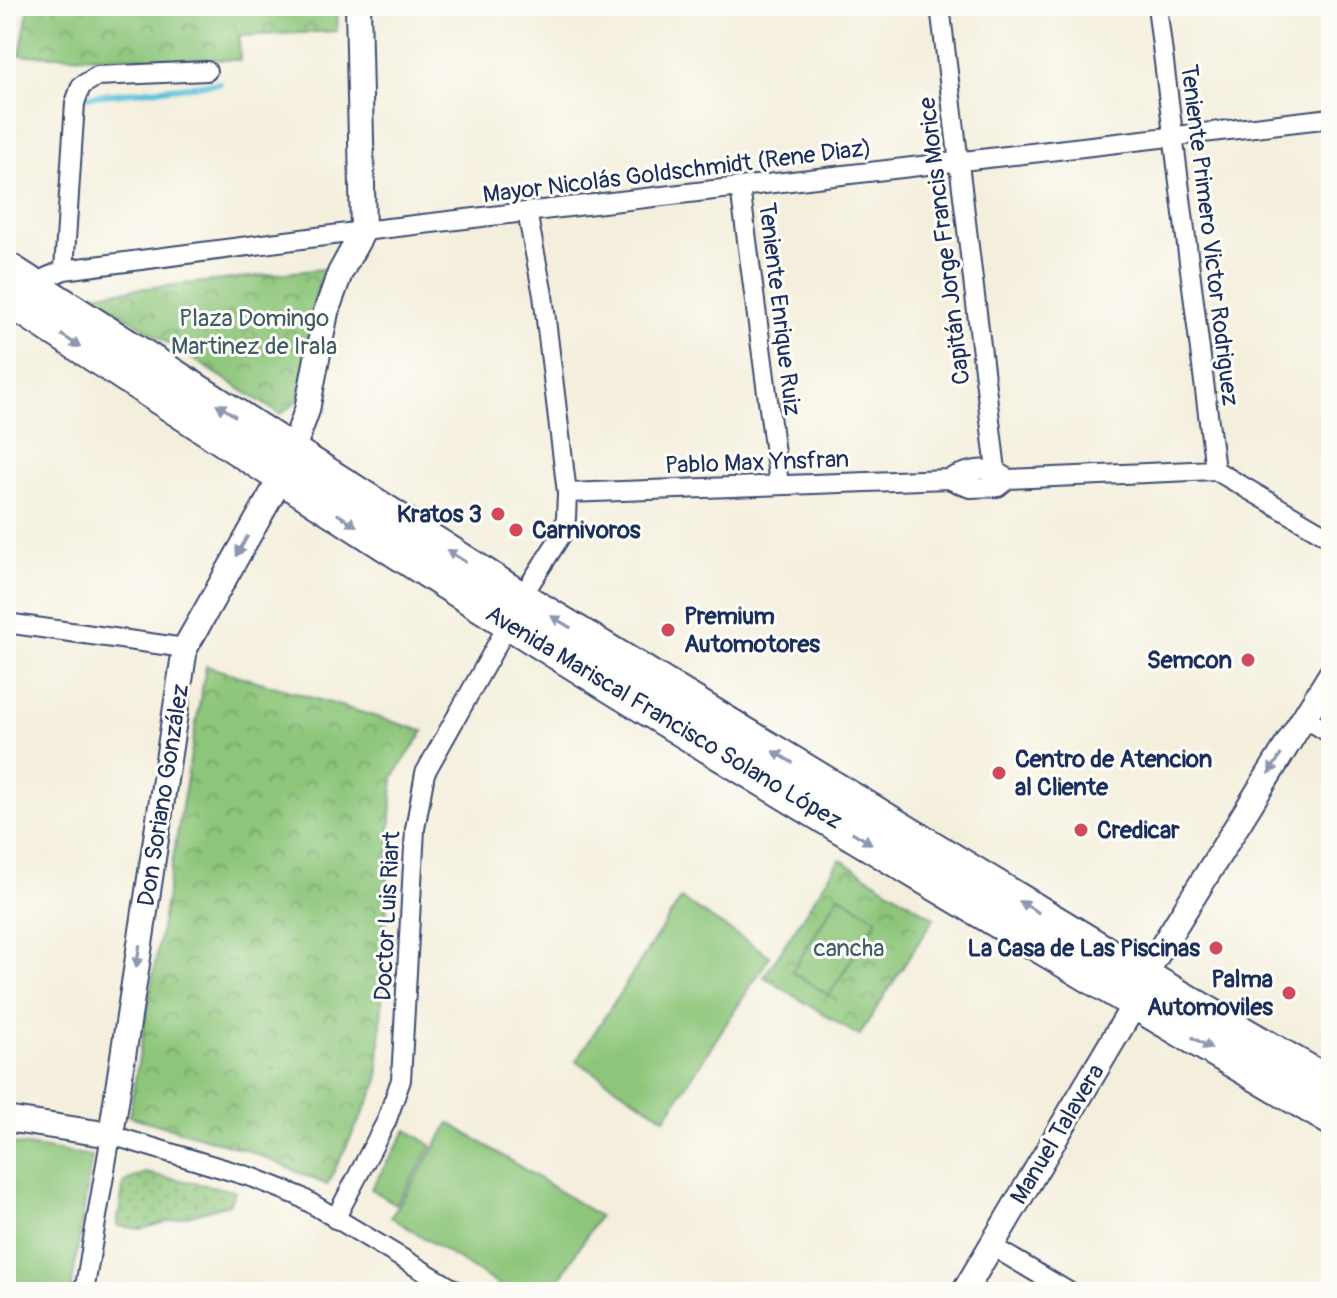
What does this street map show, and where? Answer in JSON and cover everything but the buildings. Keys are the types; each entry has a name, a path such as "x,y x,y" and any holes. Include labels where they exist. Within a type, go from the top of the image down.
{"highway":[{"name":"Avenida Mariscal Francisco Solano López","path":"14,284 286,465 515,610 1140,990 1331,1119"},
{"name":"Avenida Mariscal Francisco Solano López","path":"1140,990 1331,1084"}],"street":[{"path":"358,6 363,231"},
{"name":"Capitán Jorge Francis Morice","path":"940,6 958,162 1002,475"},
{"name":"Teniente Primero Victor Rodriguez","path":"1157,6 1215,470"},
{"path":"64,270 75,103 81,86 97,76 207,71"},
{"name":"Mayor Nicolás Goldschmidt (Rene Diaz)","path":"14,284 64,270 363,231 1331,118"},
{"name":"Teniente Enrique Ruiz","path":"740,187 779,484"},
{"name":"Doctor Luis Riart","path":"335,1219 386,1122 401,1080 415,829 425,773 515,610 562,534 566,518 567,493 543,295 527,212"},
{"name":"Don Soriano González","path":"111,1135 185,648 286,465 307,410 326,312 340,273 363,231"},
{"path":"1002,475 1215,470 1331,538"},
{"name":"Pablo Max Ynsfran","path":"567,493 948,479 970,488 998,487 1002,475"},
{"path":"6,623 185,648"},
{"name":"Manuel Talavera","path":"964,1292 1140,990 1331,674"},
{"path":"1303,717 1331,734"},
{"path":"6,1119 111,1135 254,1178 299,1196 458,1292"},
{"path":"84,1292 111,1135"},
{"path":"990,1245 1069,1292"}],"green space":[{"path":"29,6 338,6 337,31 239,36 240,60 20,55"},
{"name":"Plaza Domingo Martinez de Irala","path":"324,269 318,287 299,397 280,414 91,294"},
{"path":"206,666 424,731 393,777 378,1083 327,1185 250,1151 129,1116"},
{"name":"cancha","path":"840,859 934,918 859,1036 764,977"},
{"path":"839,895 877,919 829,995 792,972"},
{"path":"681,899 770,956 665,1118 576,1061"},
{"path":"450,1123 599,1216 551,1292 510,1292 391,1217"},
{"path":"407,1130 432,1146 396,1204 371,1189"},
{"path":"6,1143 92,1156 71,1292 6,1292"},
{"path":"145,1173 235,1191 229,1204 142,1229 117,1226 124,1182"}],"waterway":[{"path":"84,97 219,83"}],"place":[{"name":"Kratos 3","path":"498,514"},
{"name":"Carnivoros","path":"516,530"},
{"name":"Premium Automotores","path":"668,630"},
{"name":"Semcon","path":"1248,660"},
{"name":"Centro de Atencion al Cliente","path":"999,773"},
{"name":"Credicar","path":"1081,830"},
{"name":"La Casa de Las Piscinas","path":"1216,948"},
{"name":"Palma Automoviles","path":"1289,993"}]}
